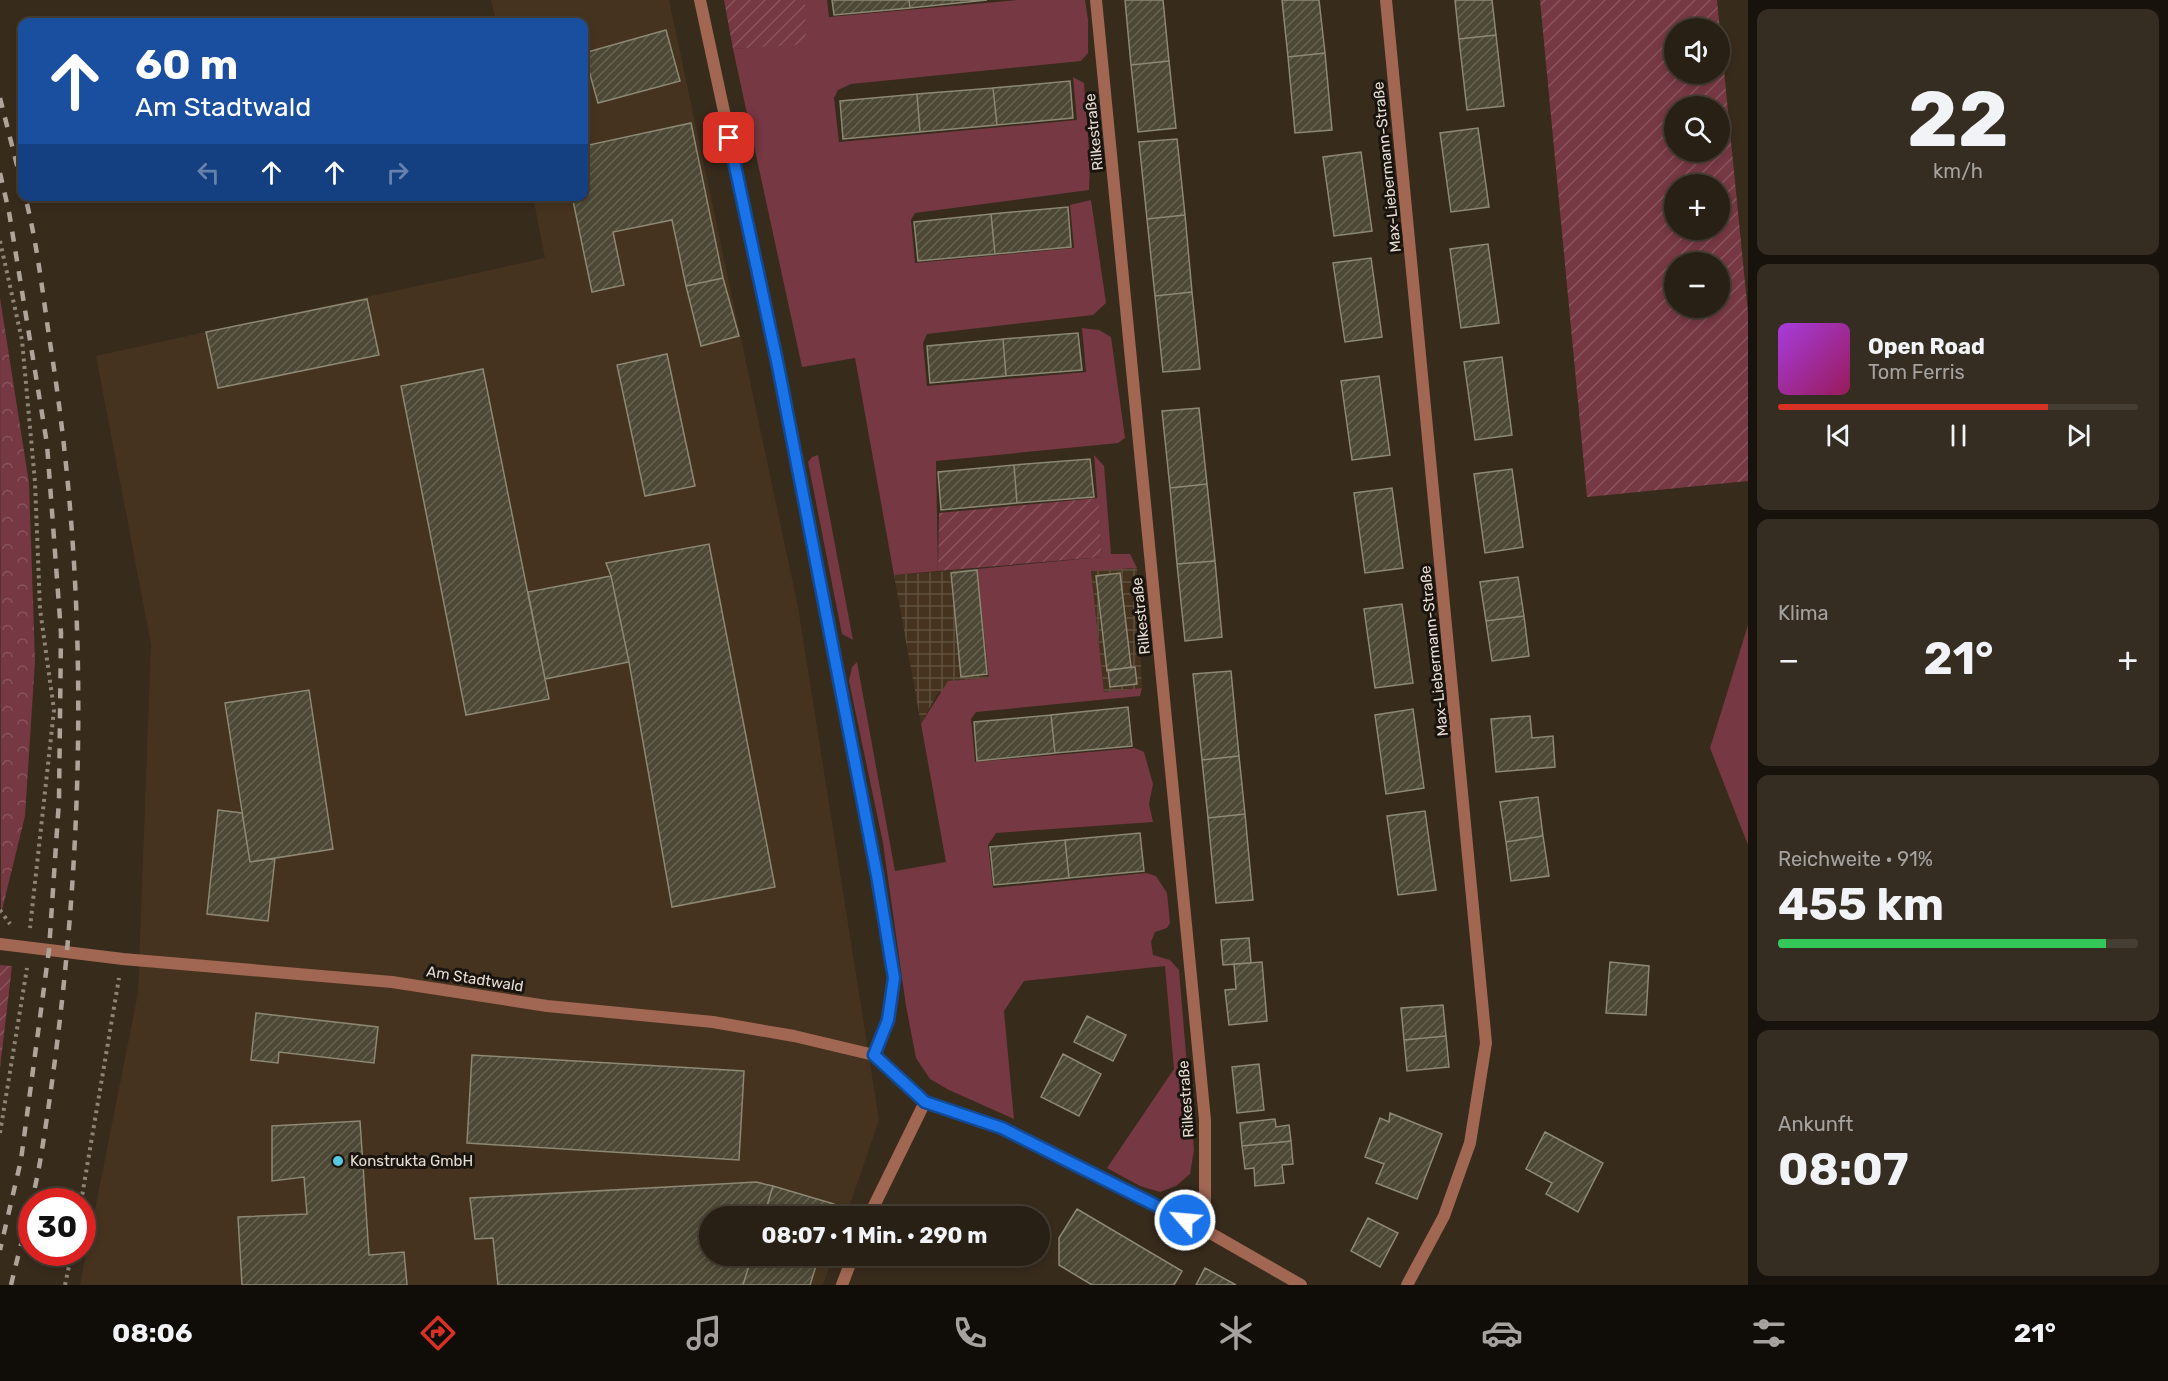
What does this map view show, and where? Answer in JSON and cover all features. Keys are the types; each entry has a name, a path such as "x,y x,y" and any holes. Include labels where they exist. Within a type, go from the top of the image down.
{"street":[{"path":"700,0 776,356 885,921 894,978 888,1020 874,1055"},
{"name":"Rilkestraße","path":"1096,0 1205,1120 1205,1230"},
{"name":"Max-Liebermann-Straße","path":"1386,0 1486,1043 1470,1143 1444,1216 1407,1285"},
{"name":"Am Stadtwald","path":"0,944 123,959 392,982 547,1006 713,1022 794,1036 874,1055 925,1102"},
{"path":"874,1206 925,1102 1002,1128 1205,1230 1301,1285"},
{"path":"842,1285 849,1266"}],"path":[{"path":"0,241 22,340 35,482 40,609 54,710 42,832 30,912 30,948 0,1133"},
{"path":"83,1188 123,959"},
{"path":"65,1285 69,1266"}],"shaded area":[{"path":"491,0 669,0 798,607 879,1120 849,1206 699,1206 699,1266 830,1266 823,1285 80,1285 84,1266 96,1266 96,1204 138,993 151,644 96,356 545,258 534,201 588,201 588,18 495,18"},
{"path":"1137,568 1142,688 1104,693 1091,570"},
{"path":"977,569 989,678 938,693 921,724 894,575"}],"green space":[{"path":"724,0 805,0 806,44 733,49"},
{"path":"805,0 827,0 829,17 1018,0 1085,0 1088,20 1088,53 1081,61 851,84 838,90 834,98 839,142 1077,120 1073,77 1084,83 1090,163 1089,190 915,213 911,220 915,263 1074,248 1070,205 1091,200 1106,303 1093,315 927,334 923,343 927,386 1086,372 1082,328 1099,330 1111,337 1125,438 1118,443 936,461 938,571 894,575 855,358 802,367 733,49 805,43"},
{"path":"1540,0 1717,0 1719,18 1664,18 1664,84 1725,84 1727,96 1664,96 1664,162 1730,162 1730,131 1748,313 1748,481 1587,497"},
{"path":"0,298 29,483 35,661 25,816 1,914"},
{"path":"818,455 853,640 842,634 808,462 812,457"},
{"path":"1094,455 1104,466 1111,554 1130,554 1137,568 1091,571 1104,692 1142,688 1140,696 976,712 971,719 975,762 1135,748 1144,752 1153,784 1149,804 1153,822 996,833 988,845 993,888 1146,873 1156,876 1167,893 1170,923 1167,928 1155,932 1151,942 1153,955 1170,960 1179,970 1194,1150 1190,1174 1176,1186 1160,1192 1140,1186 1107,1168 1174,1069 1165,966 1024,981 1004,1011 1014,1119 930,1079 916,1058 906,1006 883,843 849,681 852,667 857,662 895,871 946,862 921,724 948,681 989,678 977,569 1102,557"},
{"path":"1098,498 1102,557 938,571 939,513"},
{"path":"1748,625 1748,845 1710,748"},
{"path":"0,965 12,966 0,1068"}],"building":[{"path":"832,0 909,0 910,8 834,15"},
{"path":"909,0 987,0 910,8"},
{"path":"1125,0 1163,0 1169,61 1131,65"},
{"path":"1282,0 1319,0 1325,53 1288,57"},
{"path":"1455,0 1492,0 1496,35 1459,39"},
{"path":"666,30 680,81 598,103 588,67 588,52"},
{"path":"1496,35 1504,106 1467,110 1459,39"},
{"path":"1325,53 1332,130 1295,133 1288,57"},
{"path":"1169,61 1176,128 1138,132 1131,65"},
{"path":"1070,81 1073,118 997,125 993,88"},
{"path":"993,88 997,125 920,132 917,94"},
{"path":"917,94 920,132 843,139 840,101"},
{"path":"691,123 723,278 686,286 672,220 613,232 624,285 592,292 573,201 588,201 588,145"},
{"path":"1478,128 1489,207 1451,212 1440,133"},
{"path":"1177,139 1185,215 1147,219 1139,142"},
{"path":"1361,152 1372,231 1334,236 1323,157"},
{"path":"1068,207 1071,247 995,254 991,214"},
{"path":"991,214 995,254 918,261 914,222"},
{"path":"1185,215 1192,292 1155,296 1147,219"},
{"path":"1488,244 1499,323 1461,328 1450,249"},
{"path":"1371,258 1382,337 1345,342 1333,263"},
{"path":"723,278 739,336 701,346 686,286"},
{"path":"1192,292 1200,369 1163,372 1155,296"},
{"path":"367,299 379,355 218,388 206,332"},
{"path":"1078,333 1082,370 1006,376 1003,339"},
{"path":"1003,339 1006,376 930,383 927,346"},
{"path":"667,354 695,486 645,496 617,365"},
{"path":"1502,357 1512,435 1475,440 1464,362"},
{"path":"483,369 549,699 466,715 401,386"},
{"path":"1379,376 1390,455 1352,460 1341,381"},
{"path":"1199,408 1207,484 1170,488 1162,411"},
{"path":"1090,459 1094,497 1017,503 1014,465"},
{"path":"1014,465 1017,503 941,510 938,472"},
{"path":"1512,469 1523,547 1485,553 1474,474"},
{"path":"1207,484 1215,561 1177,564 1170,488"},
{"path":"1392,488 1403,568 1365,573 1354,493"},
{"path":"709,544 775,887 672,907 629,662 611,576 606,563"},
{"path":"1215,561 1222,637 1185,641 1177,564"},
{"path":"977,570 987,674 961,677 951,573"},
{"path":"1120,573 1131,667 1107,671 1096,576"},
{"path":"611,576 629,662 545,679 528,592"},
{"path":"1518,577 1524,616 1486,621 1480,582"},
{"path":"1402,604 1413,683 1375,688 1364,609"},
{"path":"1524,616 1529,656 1492,661 1486,621"},
{"path":"1135,667 1137,684 1110,687 1108,670"},
{"path":"1231,671 1239,756 1202,760 1193,674"},
{"path":"309,690 333,849 250,862 225,703"},
{"path":"1128,707 1132,746 1055,753 1051,715"},
{"path":"1413,709 1424,788 1386,794 1375,715"},
{"path":"1051,715 1055,753 977,761 974,722"},
{"path":"1530,716 1532,738 1553,736 1555,767 1496,772 1491,719"},
{"path":"1239,756 1245,814 1208,818 1202,760"},
{"path":"1538,797 1543,836 1506,842 1500,802"},
{"path":"218,810 242,813 250,862 275,858 268,921 207,914"},
{"path":"1425,811 1436,890 1398,895 1387,816"},
{"path":"1245,814 1253,900 1216,903 1208,818"},
{"path":"1140,833 1144,871 1069,878 1065,840"},
{"path":"1543,836 1549,876 1511,881 1506,842"},
{"path":"1065,840 1069,878 994,885 990,847"},
{"path":"1249,938 1251,963 1223,965 1221,940"},
{"path":"1262,962 1267,1021 1229,1025 1225,990 1236,989 1234,964"},
{"path":"1610,962 1649,966 1646,1015 1606,1013"},
{"path":"1443,1005 1446,1036 1404,1040 1401,1008"},
{"path":"256,1013 378,1027 374,1063 279,1052 278,1063 251,1060"},
{"path":"1087,1016 1126,1035 1113,1061 1074,1042"},
{"path":"1446,1036 1449,1067 1407,1071 1404,1040"},
{"path":"1063,1054 1101,1074 1079,1116 1041,1097"},
{"path":"472,1055 744,1071 739,1160 467,1143"},
{"path":"1259,1064 1264,1110 1237,1113 1232,1067"},
{"path":"1390,1113 1442,1134 1417,1199 1376,1183 1384,1164 1365,1157 1380,1118 1389,1122"},
{"path":"1275,1119 1276,1127 1289,1125 1291,1141 1242,1146 1240,1123"},
{"path":"360,1121 369,1255 404,1252 407,1285 242,1285 238,1217 307,1214 304,1177 272,1181 272,1126"},
{"path":"1545,1132 1603,1163 1578,1212 1546,1194 1552,1183 1526,1169"},
{"path":"1291,1141 1293,1164 1282,1165 1284,1183 1255,1186 1254,1168 1245,1169 1242,1146"},
{"path":"756,1182 773,1186 767,1206 699,1206 699,1266 749,1266 743,1285 498,1285 493,1238 475,1239 470,1198"},
{"path":"773,1186 834,1204 834,1206 767,1206"},
{"path":"1077,1209 1182,1271 1174,1285 1092,1285 1059,1265 1059,1238"},
{"path":"1368,1218 1398,1233 1380,1267 1351,1251"},
{"path":"749,1266 816,1266 810,1285 743,1285"},
{"path":"1205,1268 1236,1285 1196,1285"}],"railway":[{"path":"0,98 18,169"},
{"path":"0,173 9,212 47,444 61,633 59,800 49,950 21,1160 0,1250"},
{"path":"11,1285 38,1172 55,1056 67,955 78,753 78,652 73,551 64,450 40,272 26,201"}],"place":[{"name":"Konstrukta GmbH","path":"338,1161"}],"route":[{"path":"729,138 778,366 877,875 894,978 888,1020 874,1055 925,1102 1002,1128 1185,1220"}]}
